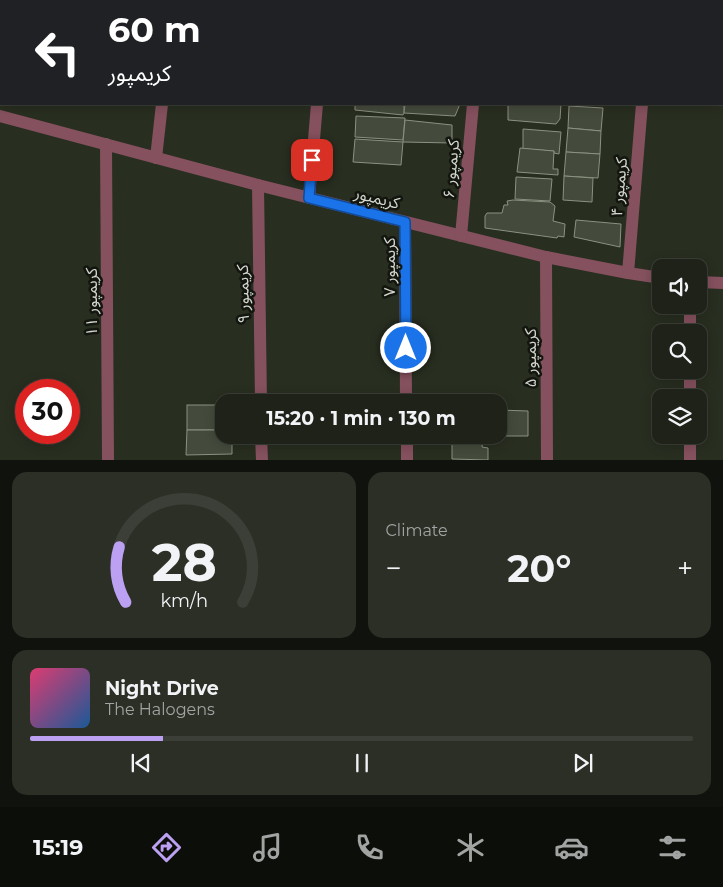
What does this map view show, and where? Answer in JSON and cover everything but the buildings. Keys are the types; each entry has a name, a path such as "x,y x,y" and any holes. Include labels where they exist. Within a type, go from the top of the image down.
{"street":[{"path":"156,158 162,105"},
{"path":"309,198 317,105"},
{"name":"کریمپور ۶","path":"461,236 472,105"},
{"name":"کریمپور ۴","path":"628,273 642,105"},
{"name":"کریمپور","path":"0,116 258,185 546,257 652,277"},
{"name":"کریمپور ۱۱","path":"106,144 108,460"},
{"name":"کریمپور ۹","path":"258,185 261,394"},
{"name":"کریمپور ۷","path":"405,222 406,394"},
{"name":"کریمپور ۵","path":"546,257 547,460"},
{"path":"707,282 723,283"},
{"path":"261,444 262,460"},
{"path":"406,444 407,460"},
{"path":"690,444 690,460"}],"route":[{"path":"312,160 309,198 405,222 406,348"}]}
